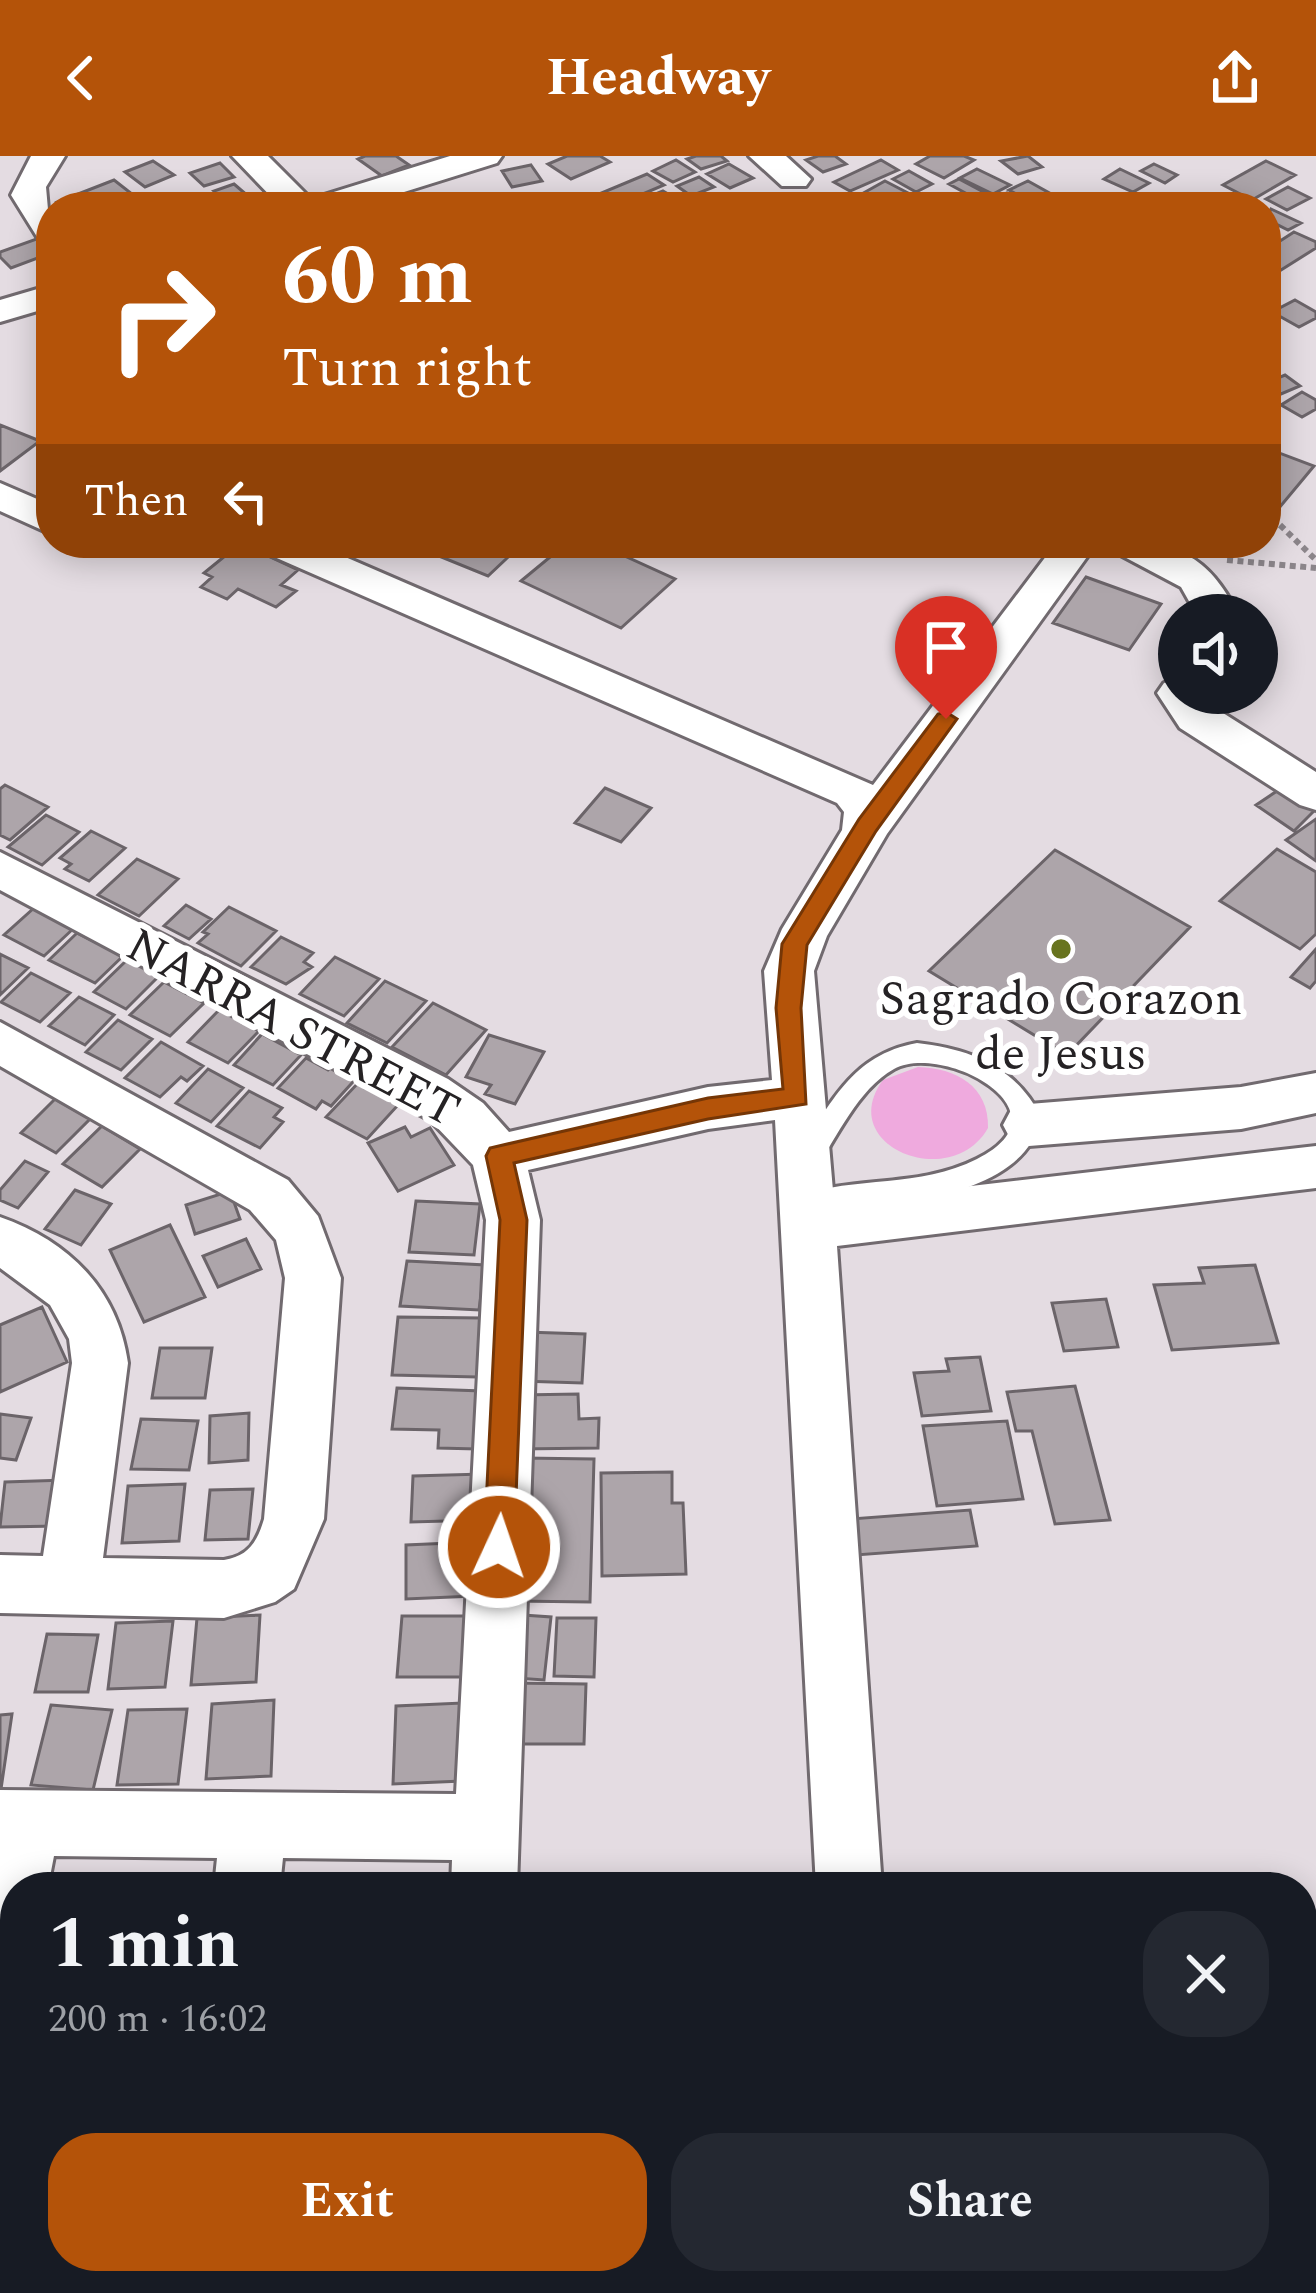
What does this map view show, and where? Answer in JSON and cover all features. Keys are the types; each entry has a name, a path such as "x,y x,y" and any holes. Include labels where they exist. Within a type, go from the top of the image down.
{"street":[{"path":"36,214 26,193 47,156"},
{"path":"249,156 285,192"},
{"path":"369,192 484,156"},
{"path":"0,311 36,300"},
{"path":"0,495 36,513"},
{"path":"312,558 854,792 868,808 868,825"},
{"path":"848,1872 806,1199 788,1008 794,944 868,825 1066,558"},
{"path":"1157,558 1209,594"},
{"path":"1193,714 1316,794"},
{"name":"NARRA STREET","path":"0,869 430,1093 485,1132 499,1156 513,1220 485,1857"},
{"path":"0,1042 268,1195 292,1215 308,1245 314,1278 294,1519 286,1548 270,1571 253,1586 224,1589 0,1584"},
{"path":"1029,1125 1241,1108 1316,1093"},
{"path":"499,1156 708,1108 796,1097"},
{"path":"806,1199 1316,1167"},
{"path":"0,1240 79,1295 98,1327 100,1363 69,1585"},
{"path":"9,1872 14,1823 250,1856 485,1857"}],"lane":[{"path":"912,1051 938,1053 1010,1085 1026,1106 1029,1125 1022,1142 1003,1158 963,1176 806,1199 869,1075 889,1058 912,1051"}],"path":[{"path":"1281,526 1316,564"},
{"path":"1230,558 1316,564"}],"shaded area":[{"path":"918,1067 957,1076 983,1101 988,1128 971,1147 949,1157 926,1159 903,1153 885,1141 874,1124 872,1104 883,1080"}],"building":[{"path":"396,156 409,165 382,176 358,159"},
{"path":"567,156 600,156 610,162 571,179 548,164"},
{"path":"721,156 727,161 701,169 687,159"},
{"path":"835,156 846,164 823,172 806,160"},
{"path":"930,156 974,160 944,178 916,164"},
{"path":"1028,156 1042,167 1018,174 1001,161"},
{"path":"676,160 695,172 673,182 653,171"},
{"path":"881,160 898,170 850,191 834,182"},
{"path":"153,161 174,175 145,187 125,172"},
{"path":"1266,161 1295,175 1266,192 1237,192 1223,185"},
{"path":"220,163 234,177 204,186 190,173"},
{"path":"729,164 753,178 730,188 707,174"},
{"path":"1154,164 1177,175 1165,183 1141,171"},
{"path":"531,165 542,181 512,187 502,171"},
{"path":"977,169 1010,185 989,192 960,178"},
{"path":"1120,169 1149,183 1133,192 1104,179"},
{"path":"909,171 932,184 916,192 893,179"},
{"path":"647,174 664,185 648,192 604,192"},
{"path":"699,177 714,187 685,192 677,186"},
{"path":"959,179 984,192 964,192 949,184"},
{"path":"114,180 129,192 83,192"},
{"path":"885,181 906,192 865,192"},
{"path":"1028,181 1048,192 1013,192 1009,190"},
{"path":"234,184 243,192 215,192"},
{"path":"1288,187 1310,198 1287,210 1281,207 1279,192"},
{"path":"1281,214 1301,223 1288,230 1281,226"},
{"path":"1294,232 1316,242 1316,248 1281,270 1281,240"},
{"path":"36,239 36,259 11,268 0,252"},
{"path":"1295,300 1316,312 1316,318 1299,327 1281,317 1281,307"},
{"path":"1285,375 1300,386 1281,394"},
{"path":"1302,392 1316,400 1316,409 1302,417 1281,405"},
{"path":"0,425 36,439 36,444 0,471"},
{"path":"1281,454 1314,466 1281,506"},
{"path":"222,558 272,558 298,570 281,585 296,591 276,607 238,589 227,599 201,587 212,577 204,573"},
{"path":"444,558 507,558 488,576"},
{"path":"549,558 629,558 675,579 621,628 521,581"},
{"path":"1086,577 1158,603 1129,650 1053,623"},
{"path":"5,785 48,807 10,840 0,835 0,789"},
{"path":"1283,787 1316,809 1294,831 1256,805"},
{"path":"605,788 651,808 621,842 575,823"},
{"path":"46,815 79,832 42,865 8,847"},
{"path":"1316,819 1316,861 1286,840"},
{"path":"91,831 125,848 89,881 65,869 71,864 60,858"},
{"path":"1277,849 1316,872 1316,934 1300,949 1220,901"},
{"name":"Sagrado Corazon de Jesus","path":"1055,850 1190,927 1067,1055 929,971"},
{"path":"137,859 178,879 139,916 98,895"},
{"path":"186,905 211,919 189,939 164,926"},
{"path":"229,907 276,931 241,966 198,943"},
{"path":"34,908 74,928 44,956 4,935"},
{"path":"77,933 123,956 95,983 49,960"},
{"path":"281,937 313,953 304,962 312,967 286,984 251,967"},
{"path":"1316,949 1316,981 1310,988 1291,977"},
{"path":"0,954 28,968 0,995"},
{"path":"335,957 379,979 344,1016 300,994"},
{"path":"129,958 161,974 126,1009 94,992"},
{"path":"31,973 70,993 40,1022 1,1002"},
{"path":"385,981 426,1001 387,1043 347,1023"},
{"path":"164,982 204,1003 170,1036 130,1015"},
{"path":"79,997 114,1015 85,1045 49,1026"},
{"path":"433,1003 486,1030 446,1075 392,1047"},
{"path":"219,1010 259,1031 228,1063 188,1042"},
{"path":"118,1020 152,1039 121,1070 86,1052"},
{"path":"262,1034 301,1055 273,1085 234,1065"},
{"path":"489,1035 544,1052 515,1104 485,1094 491,1085 466,1077"},
{"path":"161,1042 203,1066 187,1081 181,1077 160,1097 125,1078"},
{"path":"306,1058 328,1070 338,1060 362,1072 331,1106 322,1101 316,1109 278,1088"},
{"path":"208,1069 243,1088 211,1122 176,1103"},
{"path":"359,1082 399,1104 367,1139 326,1117"},
{"path":"249,1091 282,1108 274,1117 283,1122 260,1148 217,1126"},
{"path":"55,1099 90,1119 56,1153 21,1133"},
{"path":"102,1126 140,1149 102,1187 63,1164"},
{"path":"405,1127 411,1137 430,1128 454,1165 398,1191 368,1143"},
{"path":"25,1161 48,1172 18,1208 0,1200 0,1190"},
{"path":"75,1190 111,1204 81,1245 45,1229"},
{"path":"230,1191 240,1219 195,1234 186,1205"},
{"path":"416,1201 480,1204 474,1255 409,1252"},
{"path":"170,1225 205,1297 144,1322 110,1250"},
{"path":"246,1239 261,1269 218,1287 203,1256"},
{"path":"407,1261 485,1265 479,1310 400,1306"},
{"path":"1255,1265 1278,1343 1172,1350 1154,1285 1204,1283 1199,1268"},
{"path":"1106,1299 1118,1347 1064,1351 1052,1303"},
{"path":"42,1307 67,1362 0,1392 0,1325"},
{"path":"398,1317 482,1318 477,1377 392,1375"},
{"path":"525,1332 585,1334 582,1383 521,1381"},
{"path":"160,1348 212,1348 205,1398 152,1398"},
{"path":"980,1357 991,1411 922,1416 914,1373 949,1371 946,1359"},
{"path":"1075,1386 1110,1520 1055,1524 1032,1431 1016,1431 1007,1392"},
{"path":"397,1388 482,1391 477,1449 438,1448 439,1430 392,1429"},
{"path":"578,1394 579,1419 599,1418 598,1448 518,1449 520,1395"},
{"path":"249,1413 248,1460 209,1463 210,1416"},
{"path":"0,1414 31,1418 16,1460 0,1458"},
{"path":"141,1419 198,1421 189,1470 131,1469"},
{"path":"1007,1421 1023,1499 937,1506 923,1426"},
{"path":"522,1458 594,1459 590,1602 515,1601"},
{"path":"672,1472 672,1503 683,1503 686,1574 602,1576 601,1473"},
{"path":"483,1474 482,1520 411,1522 413,1476"},
{"path":"66,1480 59,1526 0,1527 5,1482"},
{"path":"185,1484 179,1541 122,1543 128,1486"},
{"path":"253,1489 248,1539 205,1540 210,1490"},
{"path":"970,1510 977,1546 856,1555 850,1519"},
{"path":"474,1542 474,1596 406,1599 406,1545"},
{"path":"507,1614 551,1617 544,1680 516,1678"},
{"path":"260,1615 256,1682 191,1685 197,1618"},
{"path":"402,1616 480,1616 477,1677 397,1677"},
{"path":"557,1618 596,1618 594,1677 554,1676"},
{"path":"173,1621 165,1687 108,1689 116,1623"},
{"path":"47,1634 98,1635 88,1692 35,1692"},
{"path":"511,1683 586,1684 584,1744 508,1744"},
{"path":"274,1700 271,1776 206,1779 212,1704"},
{"path":"462,1703 462,1781 393,1784 396,1706"},
{"path":"51,1705 112,1710 93,1790 31,1785"},
{"path":"187,1709 178,1784 117,1785 128,1710"},
{"path":"12,1714 1,1789 0,1789 0,1715"}],"place":[{"name":"Sagrado Corazon de Jesus","path":"1061,949"}],"route":[{"path":"499,1547 513,1220 510,1189 499,1156 708,1108 796,1097 788,1008 794,944 868,825 946,719"}]}
